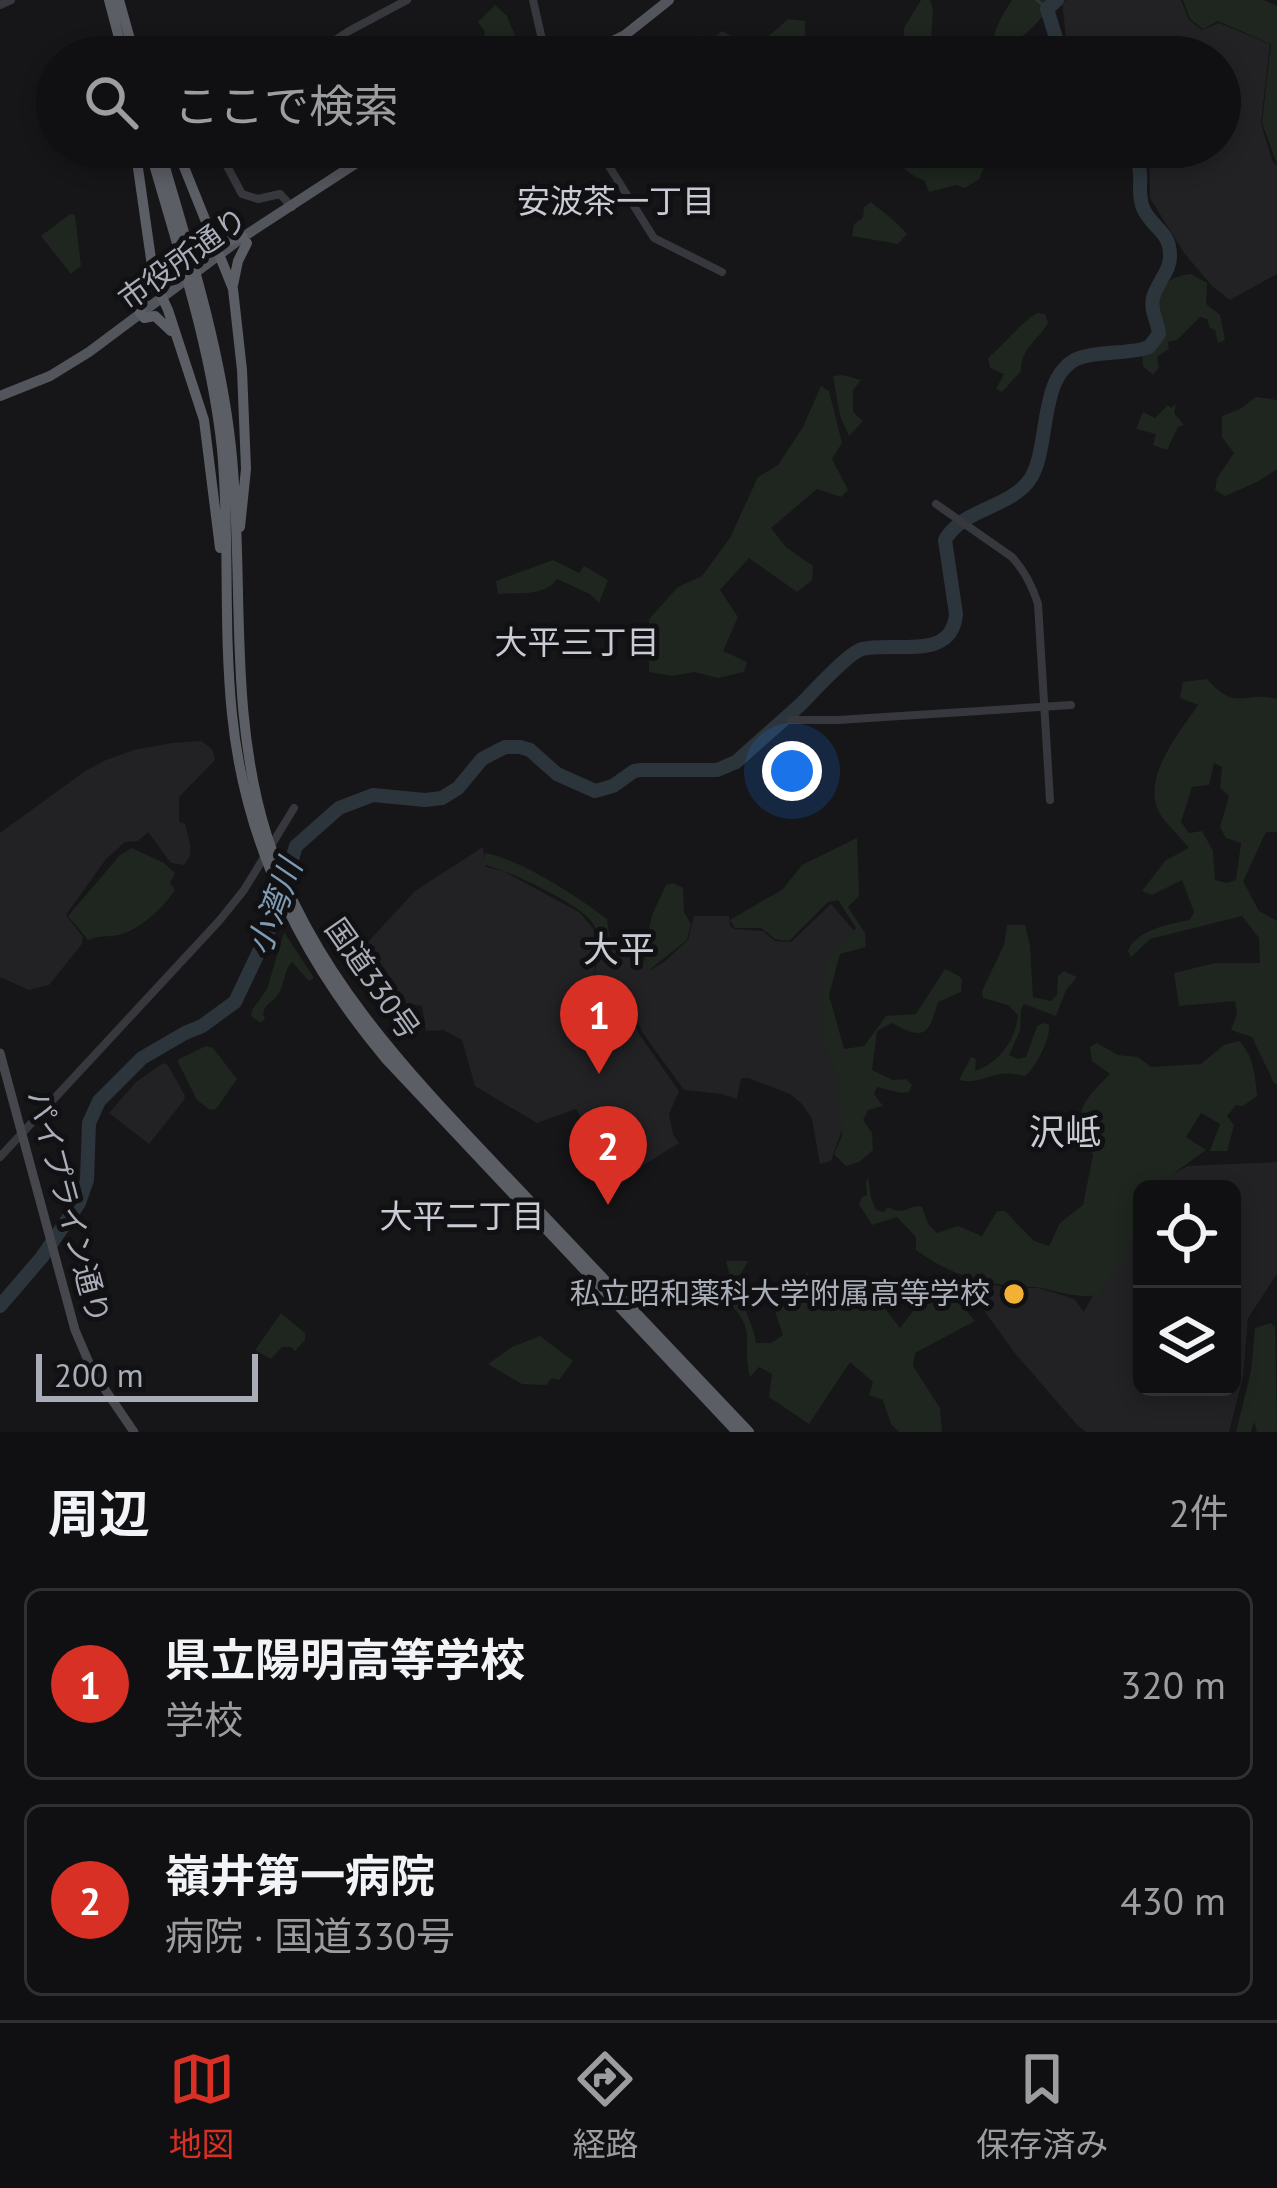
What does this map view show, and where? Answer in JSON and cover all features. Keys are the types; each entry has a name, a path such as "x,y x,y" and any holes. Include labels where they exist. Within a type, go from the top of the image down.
{"highway":[{"path":"109,0 118,36"},
{"path":"118,0 130,36"},
{"path":"138,168 151,267 142,316 161,319 177,338"},
{"name":"国道330号","path":"155,168 215,400 224,486 232,715 243,783 287,912 337,997 386,1059 737,1432"},
{"name":"国道330号","path":"166,168 215,350 231,447 242,708 263,839 331,970 404,1066 749,1432"},
{"path":"184,168 216,262 232,289"},
{"path":"206,223 221,239 245,240 232,289 242,370 246,469 236,537"},
{"path":"151,267 168,297 205,420 221,562 227,574"}],"main road":[{"path":"623,36 669,0"},
{"name":"市役所通り","path":"0,396 50,376 109,339 346,168"},
{"name":"パイプライン通り","path":"0,1053 83,1352 134,1432"}],"street":[{"path":"0,5 11,0"},
{"path":"341,36 407,0"},
{"path":"532,0 541,36"},
{"path":"229,168 242,194 258,200 280,194 287,211"},
{"path":"610,168 654,238 722,272"},
{"path":"936,504 1020,566 1034,590 1050,800"},
{"path":"791,720 1071,705"},
{"path":"0,1157 219,921 244,890 294,808"}],"shaded area":[{"path":"921,0 930,0 931,36 904,36"},
{"path":"1012,0 1050,0 1037,23 1022,36 995,36"},
{"path":"1181,0 1189,20 1202,30 1219,23 1270,44 1261,123 1277,166 1277,274 1230,300 1184,253 1150,198 1149,168 1241,168 1241,36 1066,36 1062,1"},
{"path":"1183,0 1264,0 1277,6 1277,164 1262,123 1271,44 1218,21 1203,29 1190,19"},
{"path":"495,5 507,16 515,36 484,36 478,22"},
{"path":"788,19 805,21 804,36 770,35"},
{"path":"903,168 984,168 979,179 965,188 957,185 929,192 924,180"},
{"path":"871,202 907,234 898,244 852,236 854,224"},
{"path":"75,215 81,266 71,274 41,236"},
{"path":"1191,274 1207,283 1206,304 1220,315 1225,340 1218,343 1215,330 1200,317 1177,340 1168,342 1169,349 1157,357 1159,367 1153,375 1143,366 1142,354 1153,349 1164,332 1160,294 1170,281"},
{"path":"1037,313 1045,314 1048,323 1026,351 1021,371 1002,392 996,389 1004,374 990,368 988,358"},
{"path":"833,376 861,380 853,390 853,412 863,421 849,436"},
{"path":"821,386 829,391 842,443 832,459 848,490 841,497 817,489 771,528 786,547 813,566 812,580 797,592 749,558 720,590 738,617 723,651 747,662 744,672 718,678 694,672 673,676 649,672 649,619 678,587 702,576 730,538 758,477 778,465 803,427"},
{"path":"1256,397 1277,400 1277,469 1225,496 1215,490 1217,478 1234,453 1222,437 1222,416"},
{"path":"1176,404 1174,413 1184,425 1178,427 1167,450 1153,445 1156,434 1136,429 1143,412 1155,418 1168,405"},
{"path":"553,560 579,573 584,566 608,580 599,603 557,579 538,591 498,594 496,581"},
{"path":"1207,679 1234,698 1277,699 1277,832 1266,832 1243,881 1259,911 1277,921 1277,1084 1252,1037 1231,1030 1237,1014 1235,1001 1179,1006 1174,973 1215,963 1260,963 1259,938 1242,916 1150,939 1131,957 1128,951 1146,933 1190,920 1194,912 1182,880 1152,895 1142,891 1166,860 1189,848 1161,815 1155,797 1166,754 1198,705 1180,698 1183,682","holes":["1214,763 1222,767 1220,788 1229,796 1220,827 1226,838 1241,843 1236,880 1227,883 1215,880 1213,851 1202,831 1189,833 1181,822 1192,787 1209,785"]},
{"path":"201,741 212,749 215,760 179,797 179,822 185,824 190,844 184,865 171,863 148,832 138,841 125,842 106,859 66,915 83,937 82,944 49,985 29,990 0,977 0,833 106,760 134,750"},
{"path":"857,838 859,896 848,907 865,933 866,947 840,954 829,995 844,1049 864,1046 886,1016 916,1014 945,969 962,980 961,992 938,1002 924,1032 892,1023 877,1031 872,1070 912,1085 909,1092 901,1093 877,1087 874,1094 883,1106 868,1110 863,1120 872,1133 873,1150 846,1166 834,1154 842,1136 839,1079 822,1036 821,1005 828,958 856,928 838,900 828,902 789,941 775,939 761,928 735,928 730,920 783,889 802,865"},
{"path":"483,847 486,867 503,871 579,912 593,928 597,953 590,999 598,955 642,955 650,970 688,940 694,916 729,916 735,929 763,931 775,941 791,942 831,904 856,933 834,955 826,1007 848,1112 831,1161 820,1164 812,1119 790,1094 748,1078 741,1078 737,1099 684,1090 636,1017 600,1002 633,1020 679,1091 669,1114 679,1143 618,1181 607,1149 599,1151 576,1109 537,1123 475,1086 462,1040 443,1030 426,1031 422,1006 407,1004 369,981 380,960 368,953 368,942 415,891"},
{"path":"132,848 175,873 170,883 175,890 135,928 88,940 68,916 120,855"},
{"path":"485,853 532,871 580,900 607,919 610,941 631,946 632,953 600,954 595,928 587,917 544,889 485,865"},
{"path":"666,885 683,888 684,912 691,924 687,940 649,970 642,950 636,947 636,936 649,930"},
{"path":"1007,925 1025,925 1033,997 1051,1001 1057,995 1058,976 1064,971 1077,977 1056,1016 1024,1004 1020,1031 1009,1055 1026,1057 1037,1026 1049,1025 1042,1053 1025,1076 959,1080 971,1057 976,1059 975,1071 984,1067 999,1056 1014,1033 1018,1015 1008,1005 983,998 982,991 1004,945"},
{"path":"284,932 314,978 309,981 292,962 261,1023 251,1016 252,1010 267,989"},
{"path":"1239,1041 1244,1047 1257,1096 1243,1106 1236,1105 1227,1116 1234,1125 1227,1151 1210,1151 1220,1124 1201,1113 1186,1137 1206,1150 1168,1180 1133,1180 1133,1239 1099,1295 1004,1285 957,1273 916,1250 916,1237 897,1217 872,1225 859,1204 867,1195 868,1177 876,1210 922,1207 937,1233 958,1226 982,1236 997,1211 1005,1211 1034,1241 1049,1246 1060,1223 1083,1205 1093,1155 1080,1120 1085,1102 1110,1074 1092,1061 1090,1047 1097,1043 1118,1055 1138,1057 1151,1067 1201,1064 1224,1045"},
{"path":"206,1046 213,1048 237,1079 216,1109 210,1110 197,1100 178,1062"},
{"path":"163,1063 185,1096 149,1144 109,1113 136,1082"},
{"name":"私立昭和薬科大学附属高等学校","path":"1277,1162 1277,1274 1248,1318 1241,1384 1241,1180 1161,1180 1188,1166"},
{"name":"私立昭和薬科大学附属高等学校","path":"1133,1219 1133,1396 1238,1396 1229,1432 1086,1432 1014,1352 961,1278 1008,1288 1039,1288 1074,1299 1084,1312"},
{"path":"726,1261 748,1261 738,1288 756,1343 771,1343 783,1335 767,1288 776,1295 788,1294 800,1288 801,1276 808,1273 813,1305 847,1305 876,1297 900,1328 938,1279 975,1321 915,1353 913,1366 940,1408 942,1432 899,1432 883,1400 869,1395 873,1382 850,1362 809,1424 769,1397 772,1374 759,1367 750,1377 746,1329 726,1299 731,1280"},
{"path":"281,1313 305,1333 305,1340 295,1351 282,1347 271,1359 255,1350"},
{"path":"1275,1322 1277,1432 1257,1432 1254,1422 1251,1432 1236,1432 1251,1371 1255,1328 1271,1323 1274,1327"},
{"path":"540,1336 573,1361 559,1380 522,1384 488,1364 512,1347"}],"waterway":[{"path":"1037,0 1047,9"},
{"name":"小湾川","path":"1055,36 1047,9 1057,0"},
{"name":"小湾川","path":"0,1306 79,1203 87,1180 89,1123 99,1101 142,1058 235,1002 273,922 296,846 339,808 373,795 442,798 458,788 482,759 505,747 530,750 557,774 595,791 613,786 634,771 717,770 736,762 856,652 920,647 944,639 956,614 945,540 962,522 1028,482 1040,452 1050,397 1065,367 1087,356 1149,347 1159,334 1152,303 1170,255 1164,235 1143,208 1139,168"}],"place":[{"name":"県立陽明高等学校","path":"599,1074"},
{"name":"嶺井第一病院","path":"608,1205"},
{"name":"私立昭和薬科大学附属高等学校","path":"1014,1294"}],"district":[{"name":"安波茶一丁目","path":"616,201"},
{"name":"大平三丁目","path":"577,642"},
{"name":"大平","path":"619,949"},
{"name":"沢岻","path":"1065,1132"},
{"name":"大平二丁目","path":"462,1216"}]}
